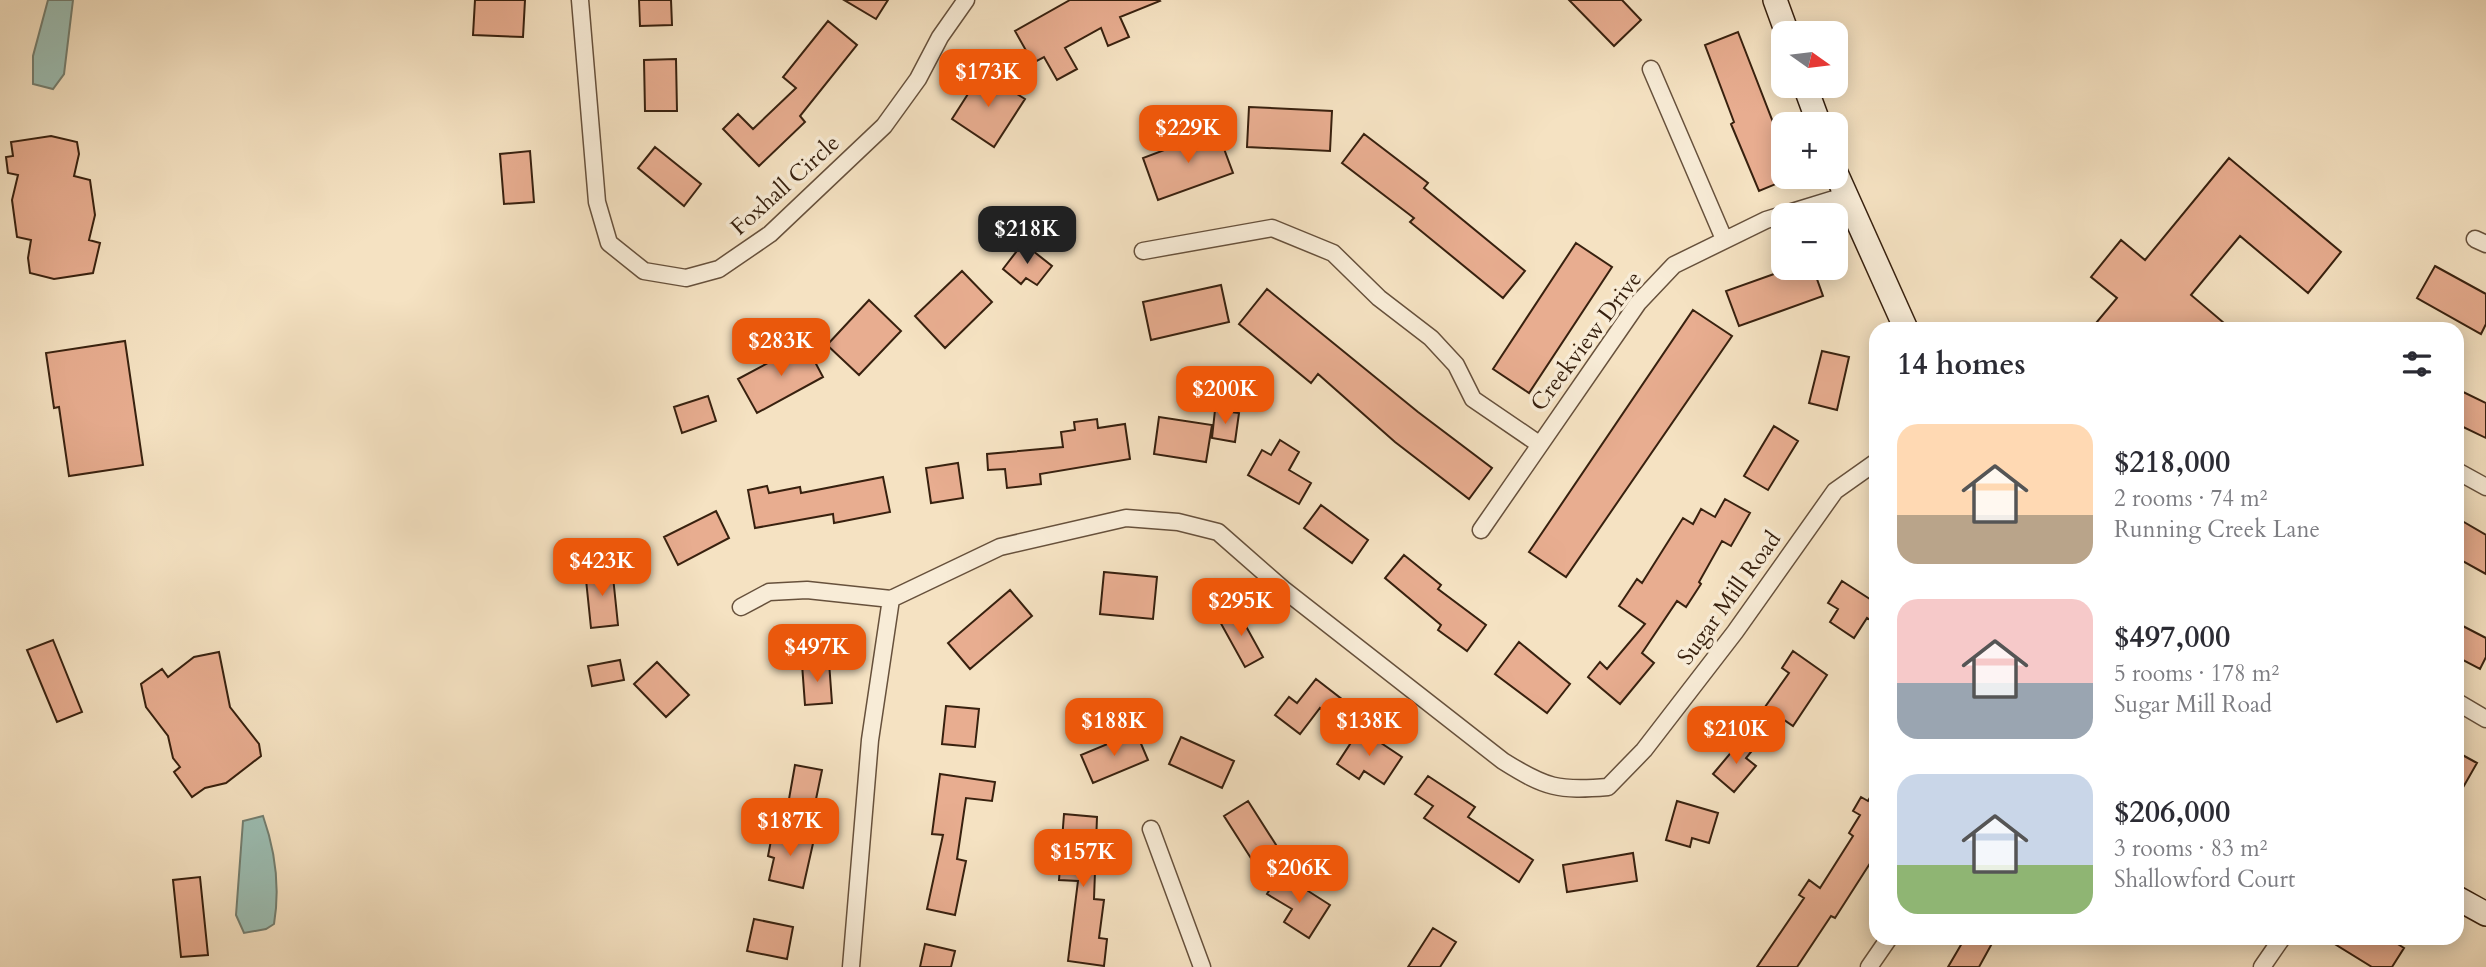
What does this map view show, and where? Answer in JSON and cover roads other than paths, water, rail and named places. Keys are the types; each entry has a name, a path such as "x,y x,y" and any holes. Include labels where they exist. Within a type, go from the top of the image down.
{"main road":[{"path":"1775,0 1783,21"},
{"path":"1842,189 1903,322"},
{"path":"2464,902 2486,914"}],"street":[{"name":"Foxhall Circle","path":"580,0 597,202 609,243 644,271 686,278 719,270 770,234 884,126 918,79 940,37 966,0"},
{"path":"1651,69 1724,239"},
{"name":"Creekview Drive","path":"1481,530 1638,303 1674,265 1766,220 1844,196"},
{"path":"1143,251 1272,229 1333,253 1379,298 1431,338 1456,365 1473,398 1539,443"},
{"name":"Sugar Mill Road","path":"891,599 1000,547 1126,518 1178,522 1218,532 1283,589 1527,777 1564,791 1608,787 1644,750 1735,632 1835,491 1869,467"},
{"path":"2464,475 2486,487"},
{"path":"741,607 769,592 807,590 891,599 870,740 851,967"},
{"path":"2464,706 2486,719"},
{"path":"1151,829 1202,967"},
{"path":"1868,967 1884,945"},
{"path":"2262,967 2277,945"}],"water":[{"path":"48,0 73,0 64,74 53,89 33,84 33,56"},
{"path":"263,816 275,869 274,924 266,929 244,933 236,915 243,821"}]}
